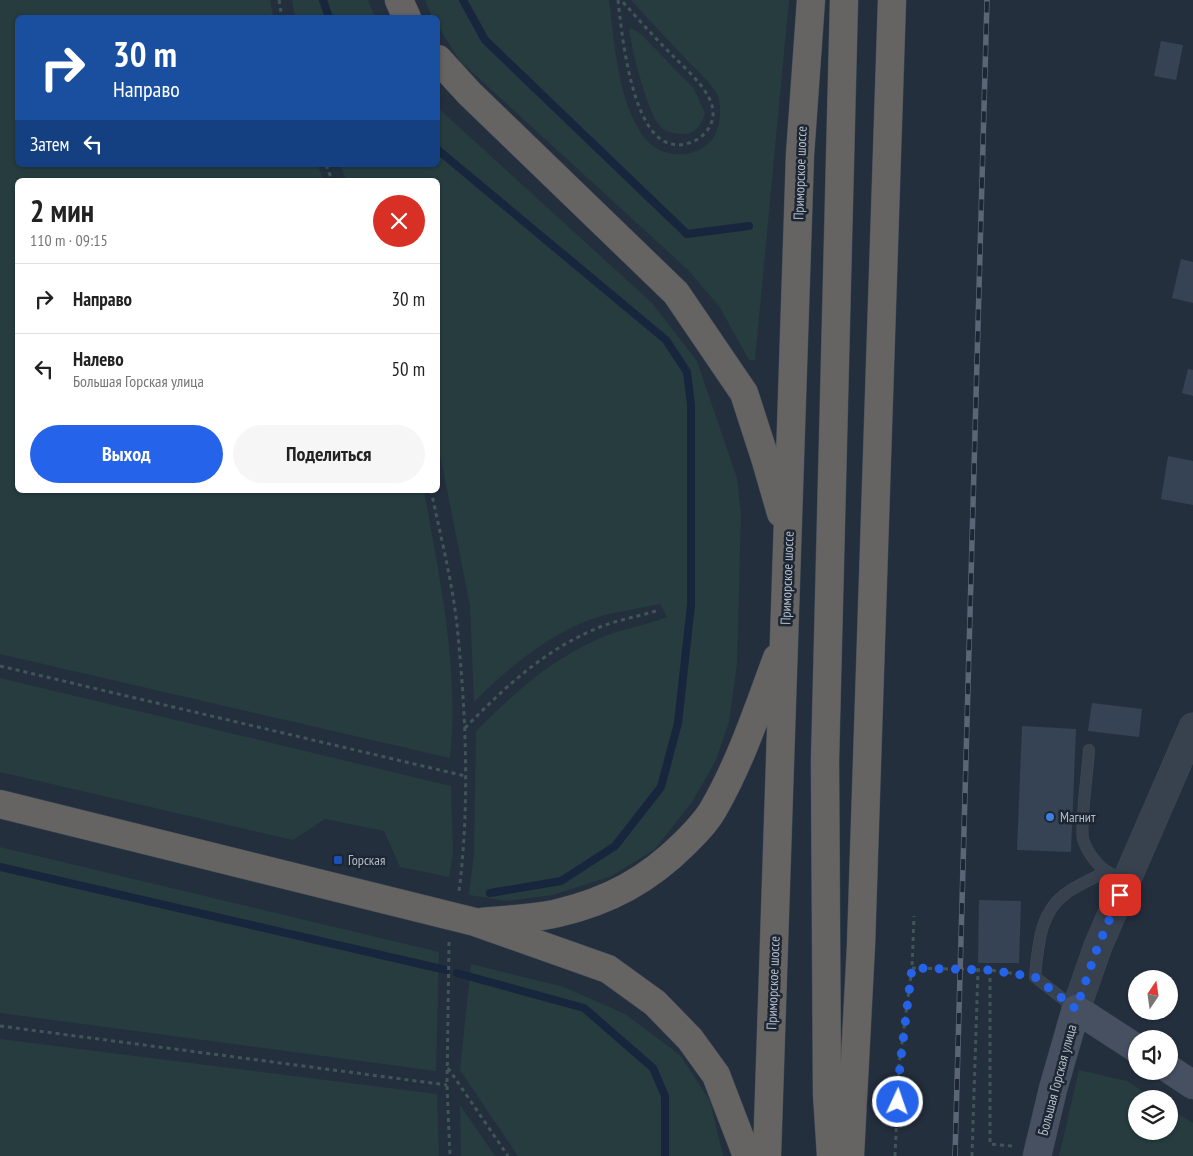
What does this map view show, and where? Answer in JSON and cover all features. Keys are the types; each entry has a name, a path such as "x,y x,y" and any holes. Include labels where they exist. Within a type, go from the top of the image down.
{"highway":[{"path":"399,0 406,15"},
{"name":"Приморское шоссе","path":"767,1156 800,155 811,0"},
{"path":"831,1156 827,1094 825,761 844,0"},
{"path":"850,1156 861,945 892,0"},
{"path":"440,61 469,93 676,293 744,392 766,461 788,542"},
{"path":"475,922 557,913 622,891 643,879 674,854 697,831 714,810 746,742 785,635"},
{"path":"0,804 475,922 608,969 655,1003 690,1038 716,1075 747,1156"}],"main road":[{"path":"1076,1009 1128,1043"},
{"name":"Большая Горская улица","path":"1026,1151 1053,1089 1076,1009"},
{"path":"1178,1075 1193,1085"}],"street":[{"name":"Большая Горская улица","path":"1076,1009 1098,946 1116,876 1193,728"}],"lane":[{"path":"1076,1009 1035,977 1038,938 1049,912 1066,893 1116,876 1090,853 1082,837 1089,750"}],"path":[{"path":"279,0 282,15"},
{"path":"619,0 698,82 710,100 711,124 706,134 693,142 676,144 659,139 644,120 624,48 619,0"},
{"path":"433,493 456,623 465,728 464,826 459,892"},
{"path":"465,728 506,686 543,657 594,629 656,611"},
{"path":"0,666 465,776"},
{"path":"895,1156 900,1065 912,968 914,916"},
{"path":"449,942 447,1085 450,1156"},
{"path":"912,968 978,969 1035,977"},
{"path":"972,1156 978,969"},
{"path":"990,970 990,1144 1026,1151"},
{"path":"0,1026 447,1085"},
{"path":"448,1067 508,1156"}],"green space":[{"path":"0,0 270,0 273,15 15,15 15,167 319,167 322,178 15,178 15,493 425,493 441,589 450,657 452,725 450,758 0,654"},
{"path":"292,0 368,0 374,15 295,15"},
{"path":"425,0 609,0 618,70 622,88 634,121 652,146 664,152 676,154 689,153 701,149 711,141 717,130 720,115 719,98 707,81 631,0 789,0 755,360 749,360 719,306 687,269 460,61 440,29 440,15 431,15"},
{"path":"631,28 641,34 694,89 705,113 701,124 693,132 685,134 670,132 663,129 657,122 646,98 637,67 629,30"},
{"path":"440,110 652,303 697,361 737,478 741,514 737,664 729,722 716,760 692,802 655,849 612,876 553,895 507,901 469,895 474,854 476,731 533,679 564,657 598,639 667,617 660,604 606,615 573,627 527,655 474,702 470,606 440,454 440,178 345,178 342,167 440,167"},
{"path":"0,678 451,786 453,853 449,877 400,867 384,831 325,819 293,840 0,772"},
{"path":"0,847 439,952 436,1071 0,1013"},
{"path":"471,964 564,987 625,1014 680,1055 710,1101 723,1156 518,1156 460,1070"},
{"path":"0,1039 437,1094 439,1156 0,1156"},
{"path":"1079,1070 1127,1081 1141,1090 1128,1090 1128,1140 1178,1140 1178,1114 1193,1123 1193,1156 1059,1156"},
{"path":"460,1105 495,1156 461,1156"}],"building":[{"path":"1161,41 1183,45 1176,80 1154,76"},
{"path":"1181,259 1193,262 1193,303 1172,298"},
{"path":"1188,369 1193,370 1193,396 1182,393"},
{"path":"1168,456 1193,461 1193,505 1161,499"},
{"path":"1092,703 1142,709 1139,737 1088,731"},
{"path":"1022,726 1076,729 1071,852 1017,850"},
{"path":"979,900 1021,901 1019,963 978,963"}],"waterway":[{"path":"323,0 328,15"},
{"path":"463,0 485,40 687,234 749,226"},
{"path":"440,152 666,340 687,372 691,405 691,605 678,723 661,787 615,846 561,881 490,893"},
{"path":"0,867 446,970"},
{"path":"457,973 584,1008 653,1068 665,1096 665,1156"}],"railway":[{"path":"955,1156 987,0"}],"place":[{"name":"Магнит","path":"1050,817"},
{"name":"Горская","path":"338,860"}],"route":[{"path":"898,1102 900,1065 912,968 990,970 1035,977 1076,1009 1098,946 1120,895"}]}
